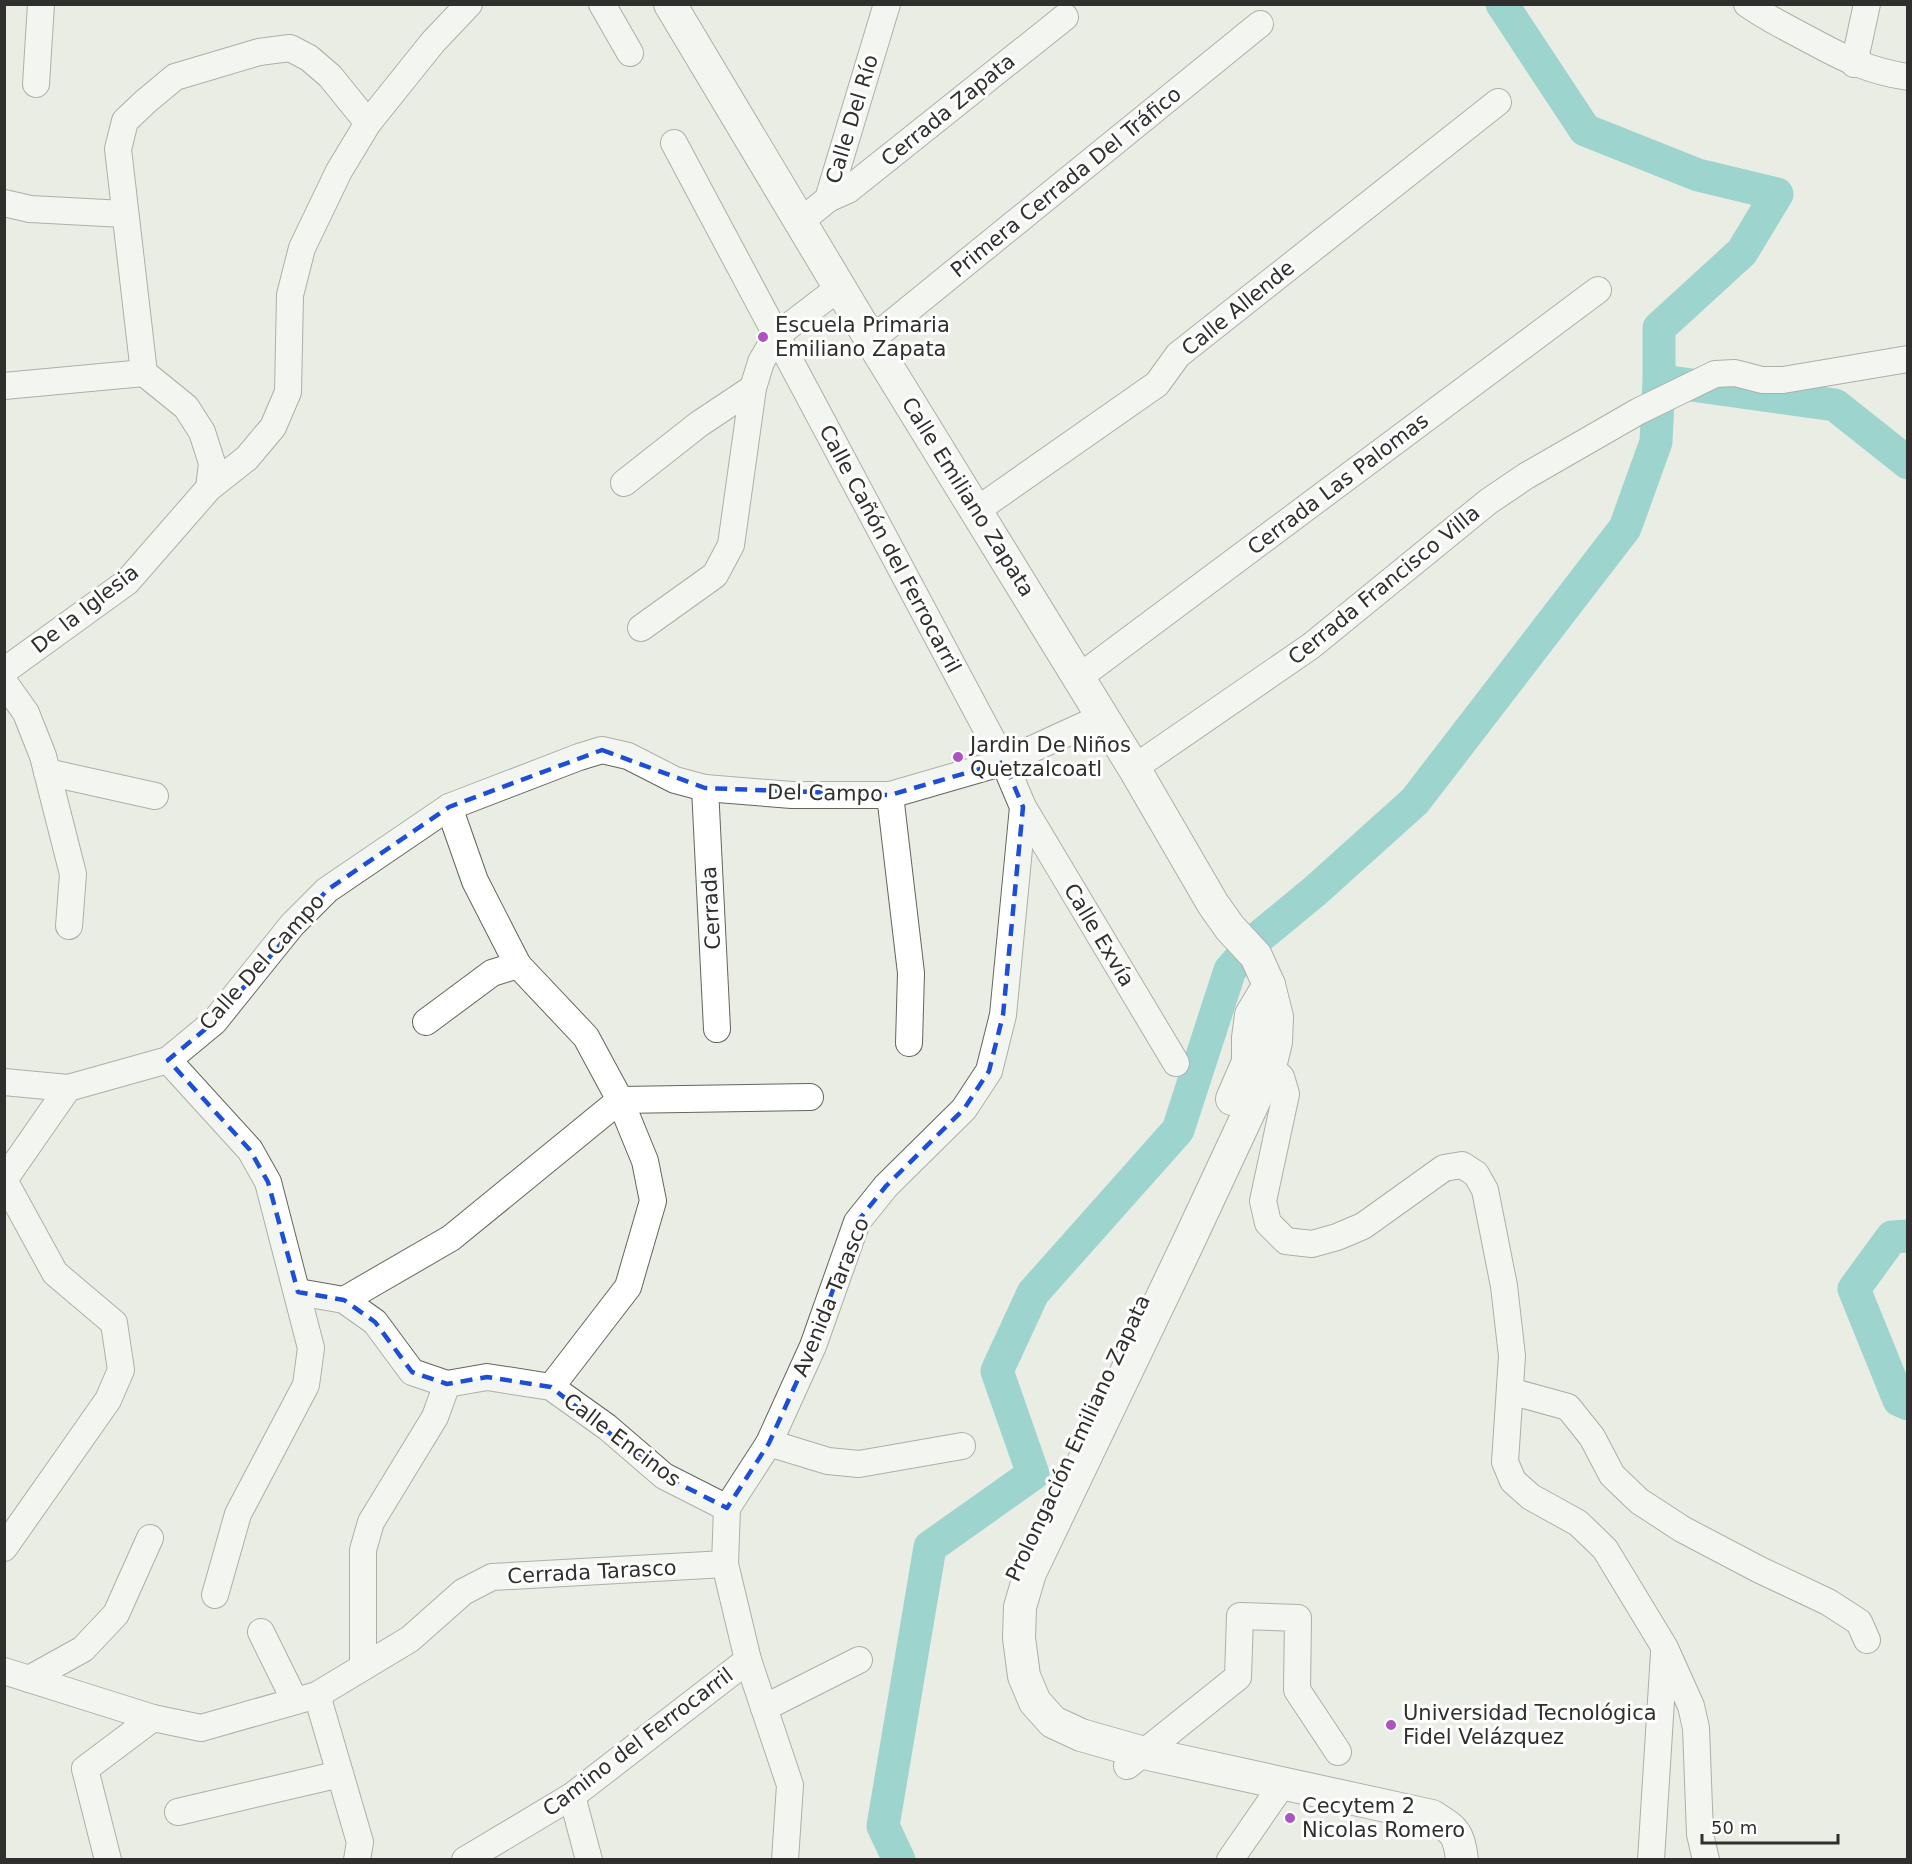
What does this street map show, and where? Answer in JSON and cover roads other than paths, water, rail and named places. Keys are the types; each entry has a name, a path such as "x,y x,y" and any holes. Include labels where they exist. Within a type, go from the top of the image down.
{"main road":[{"name":"Calle Emiliano Zapata","path":"670,4 871,340 1134,768 1213,904 1230,928 1256,956 1269,985 1251,1015 1248,1038 1259,1065"},
{"name":"Prolongación Emiliano Zapata","path":"1259,1065 1171,1240 1014,1569 1003,1604 1002,1638 1008,1682 1022,1711 1043,1735 1078,1751 1136,1759 1280,1789 1426,1829 1445,1842"},
{"path":"1445,1842 1460,1845 1462,1860"}],"street":[{"path":"36,84 41,4"},
{"name":"De la Iglesia","path":"4,671 127,582 209,488 247,458 273,427 288,392 290,295 302,248 339,171 368,123 433,42 469,4"},
{"path":"602,4 630,53"},
{"name":"Calle Del Río","path":"800,222 828,198 887,4"},
{"path":"1747,4 1854,64 1880,73 1908,77"},
{"path":"1854,64 1867,4"},
{"name":"Cerrada Zapata","path":"828,198 848,190 1065,17"},
{"name":"Primera Cerrada Del Tráfico","path":"871,340 1260,24"},
{"path":"209,488 212,464 202,432 186,406 144,373 118,149 125,121 175,77 259,51 290,48 309,57 330,76 368,123"},
{"name":"Calle Allende","path":"977,510 1157,384 1178,355 1498,102"},
{"name":"Calle Cañón del Ferrocarril","path":"674,143 1004,762"},
{"path":"4,203 30,209 124,214"},
{"path":"641,628 715,575 732,545 753,388 761,362 776,336 840,287"},
{"name":"Cerrada Las Palomas","path":"1078,678 1598,291"},
{"name":"Cerrada Francisco Villa","path":"1134,768 1311,646 1489,501 1526,476 1639,411 1715,374 1735,373 1762,380 1783,380 1908,359"},
{"path":"4,386 144,373"},
{"path":"624,483 699,424 753,388"},
{"path":"4,682 26,713 43,756 73,874 69,926"},
{"name":"Del Campo","path":"579,757 602,750 628,756 675,780 705,788 792,795 890,795 1004,762 1102,717"},
{"name":"Calle Del Campo","path":"68,1088 168,1059 214,1022 292,925 327,890 449,807 579,757"},
{"name":"Avenida Tarasco","path":"785,1860 790,1785 748,1660 724,1564 728,1508 769,1443 813,1346 857,1222 886,1186 964,1109 989,1071 1003,1015 1023,807 1004,762"},
{"path":"47,772 155,796"},
{"name":"Cerrada","path":"705,788 717,1029"},
{"path":"890,795 911,974 909,1043"},
{"path":"449,807 475,881 518,965 586,1037 620,1100 645,1161 653,1201 628,1287 551,1387"},
{"name":"Calle Exvía","path":"1023,807 1176,1063"},
{"path":"426,1022 492,973 518,965"},
{"path":"168,1059 250,1150 268,1182 311,1348 306,1385 238,1514 215,1595"},
{"path":"1259,1065 1281,1077 1286,1094 1263,1201 1268,1223 1286,1241 1312,1244 1363,1226 1444,1168 1462,1165 1476,1174 1485,1191 1504,1286 1512,1356 1505,1462 1513,1481 1531,1497 1578,1523 1605,1549 1665,1648 1691,1706 1696,1728 1700,1834 1706,1860"},
{"path":"4,1082 68,1088 4,1180 56,1273 114,1323 121,1370 108,1400 4,1548"},
{"path":"344,1300 451,1238 620,1100 810,1097"},
{"name":"Calle Encinos","path":"298,1292 344,1300 375,1322 412,1372 447,1384 487,1377 551,1387 607,1427 664,1476 728,1508"},
{"path":"363,1667 363,1550 371,1522 435,1417 447,1384"},
{"path":"1510,1391 1568,1407 1592,1437 1612,1475 1639,1501 1682,1529 1828,1602 1859,1622 1867,1640"},
{"path":"769,1443 828,1461 859,1464 962,1446"},
{"path":"29,1679 83,1649 116,1614 150,1538"},
{"name":"Cerrada Tarasco","path":"4,1671 153,1718 201,1728 306,1698 410,1639 464,1592 492,1577 724,1564"},
{"path":"1136,1759 1238,1677 1240,1616 1298,1618 1297,1690 1338,1752"},
{"path":"261,1632 306,1698 340,1774 360,1842 357,1860"},
{"path":"1651,1860 1665,1648"},
{"name":"Camino del Ferrocarril","path":"465,1860 572,1796 748,1660"},
{"path":"764,1708 859,1660"},
{"path":"108,1860 85,1769 153,1718"},
{"path":"177,1812 340,1774"},
{"path":"1230,1860 1280,1789"},
{"path":"572,1796 589,1860"}],"waterway":[{"path":"899,1860 883,1826 930,1547 1033,1474 997,1371 1033,1293 1178,1130 1230,970 1258,938 1315,891 1415,801 1625,528 1656,442 1659,328 1742,252 1777,194 1698,175 1585,130 1502,4"},
{"path":"1670,382 1835,405 1908,463"},
{"path":"1908,1236 1892,1237 1854,1289 1899,1400 1908,1404"}],"place":[{"name":"Escuela Primaria Emiliano Zapata","path":"763,337"},
{"name":"Jardin De Niños Quetzalcoatl","path":"958,757"},
{"name":"Universidad Tecnológica Fidel Velázquez","path":"1391,1725"},
{"name":"Cecytem 2 Nicolas Romero","path":"1290,1818"}]}
